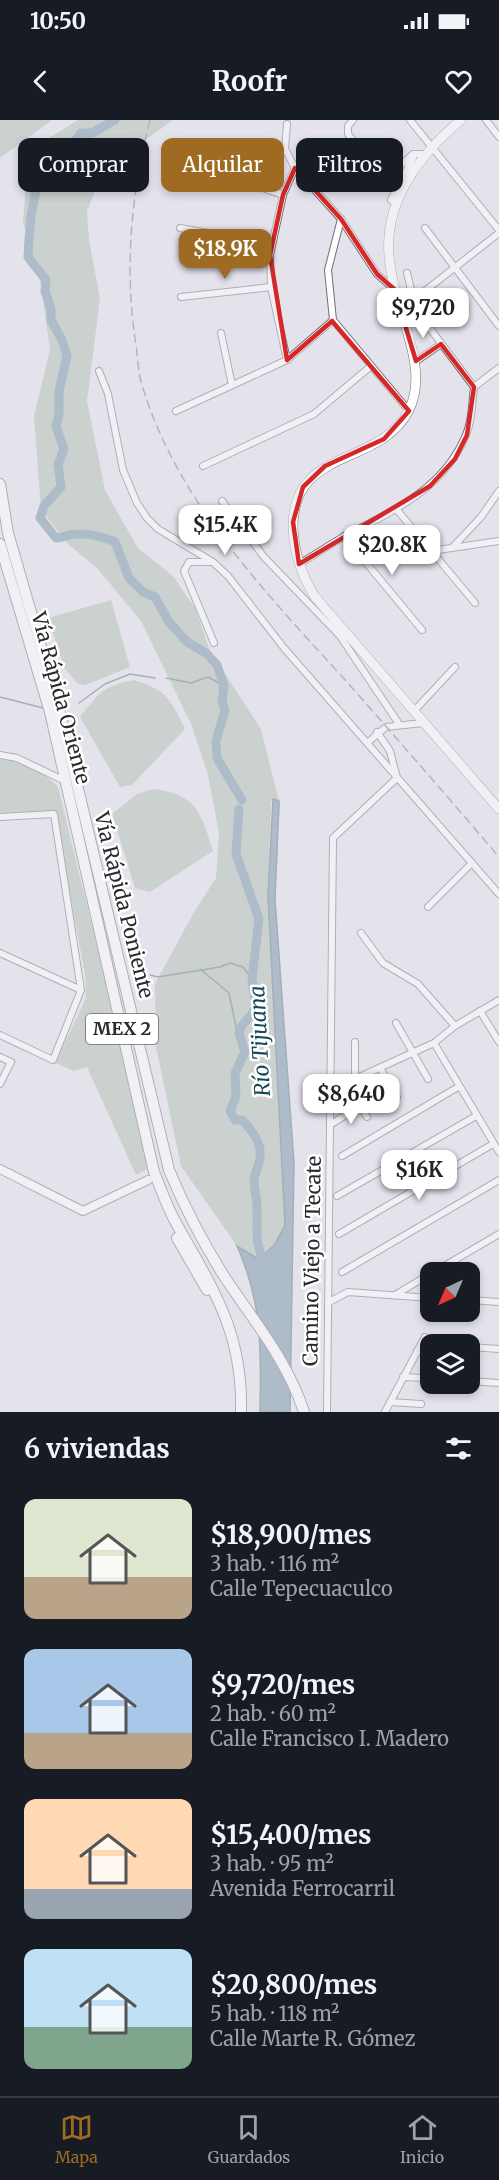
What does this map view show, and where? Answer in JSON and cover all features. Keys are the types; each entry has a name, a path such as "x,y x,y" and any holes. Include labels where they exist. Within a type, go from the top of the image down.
{"highway":[{"name":"Vía Rápida Poniente","path":"0,484 8,533 59,709 169,1170 188,1215 288,1370 304,1412"},
{"name":"Vía Rápida Oriente","path":"0,544 50,712 154,1172 175,1221 204,1268 226,1314 239,1370 240,1409"},
{"path":"148,1180 156,1189 179,1243 210,1296 239,1370"}],"main road":[{"path":"461,120 420,154 397,203 389,237 394,290 415,362 415,387 409,411 384,439 325,466 303,487 293,522 299,564 315,597 342,634 414,711 499,809"}],"street":[{"path":"353,120 347,130 384,181 403,162 420,154"},
{"path":"410,120 499,232 412,301"},
{"path":"486,120 499,137"},
{"path":"287,124 285,150 295,168 341,219 377,274 394,290"},
{"path":"287,360 271,287 272,244 283,195 295,168"},
{"path":"274,192 283,195"},
{"path":"341,219 328,270 333,320 409,411"},
{"path":"180,228 272,244"},
{"path":"425,228 499,326"},
{"path":"407,273 412,301 474,387"},
{"path":"181,297 271,287"},
{"path":"176,411 287,360 333,320"},
{"path":"221,333 232,385"},
{"path":"415,362 441,344"},
{"path":"204,466 314,414 371,366"},
{"path":"299,564 344,537 397,510 430,486 454,459 466,435 474,387 499,368"},
{"path":"99,371 108,394 123,470 137,503 158,529 213,562 244,593 284,648 499,894"},
{"path":"452,548 481,517 499,491"},
{"path":"222,501 264,557 342,634 399,724"},
{"path":"397,510 475,603"},
{"path":"344,537 422,630"},
{"path":"431,551 499,541"},
{"path":"213,562 189,562 184,571 214,643"},
{"path":"414,711 430,691 455,667"},
{"path":"367,743 377,732 399,724 423,723"},
{"path":"377,732 390,751 396,778"},
{"path":"0,755 16,758 65,781"},
{"name":"Camino Viejo a Tecate","path":"327,1412 333,838 396,778"},
{"path":"0,817 54,814 81,990 53,1060 0,1035"},
{"path":"428,907 472,863"},
{"path":"361,933 384,963 418,984 455,1026"},
{"path":"0,953 81,990"},
{"path":"367,1117 349,1084 355,1079 434,1043 455,1026 499,1000"},
{"path":"480,1011 499,1042"},
{"path":"396,1023 428,1079"},
{"path":"355,1042 355,1079"},
{"path":"434,1043 458,1087 499,1152"},
{"path":"0,1057 11,1062 0,1084"},
{"path":"380,1068 397,1097"},
{"path":"342,1156 458,1087"},
{"path":"330,1125 360,1106"},
{"path":"337,1196 476,1116"},
{"path":"339,1234 493,1144"},
{"path":"0,1169 83,1211 148,1180"},
{"path":"342,1272 499,1180"},
{"path":"451,1262 499,1234"},
{"path":"393,1296 420,1280"},
{"path":"328,1302 348,1292 420,1297"},
{"path":"480,1301 499,1302"},
{"path":"385,1412 420,1345"},
{"path":"480,1348 499,1349"},
{"path":"403,1377 420,1378"},
{"path":"480,1382 499,1383"},
{"path":"390,1402 421,1404"}],"highlighted area":[{"path":"295,168 341,219 377,274 394,289 416,361 441,344 474,387 467,435 455,459 430,486 299,564 293,522 303,487 325,466 384,439 409,411 332,321 287,360 270,255 283,195"}],"green space":[{"path":"0,120 52,120 27,138 18,138 18,145 0,158"},
{"path":"78,120 173,120 148,138 49,138"},
{"path":"25,192 94,192 87,211 89,241 100,298 87,401 105,490 138,548 173,576 195,608 210,651 261,729 279,801 273,799 271,803 268,896 285,1225 275,1244 262,1257 255,1257 237,1246 181,1166 156,1047 155,984 194,912 216,878 219,833 208,775 191,724 141,621 97,568 69,545 41,510 34,416 50,350 41,286 23,222"},
{"path":"111,600 130,667 85,685 78,684 65,669 48,618"},
{"path":"134,680 154,688 167,697 185,729 132,785 120,787 80,717 108,688"},
{"path":"0,759 32,768 46,776 58,787 151,1167 136,1175 87,1067 74,1071 55,1063 86,998 85,975 55,812 0,813"},
{"path":"153,789 179,795 195,807 205,826 213,851 150,892 135,888 112,814 137,794"}],"water":[{"path":"273,799 279,801 275,899 294,1163 290,1412 260,1412 259,1328 252,1288 237,1246 255,1257 262,1257 275,1244 285,1225 268,896"}],"waterway":[{"name":"Río Tijuana","path":"115,120 92,133 81,133 56,154 41,176 33,202 28,257 46,280 45,291 51,309 51,320 62,340 67,356 59,391 59,414 56,427 64,449 58,464 61,487 44,506 40,518 56,538 87,534 115,542 129,578 143,592 155,597 169,622 187,642 206,653 217,665 224,686 222,702 225,710 216,741 217,758 242,800"},
{"path":"79,703 105,684 130,674 155,678"},
{"path":"166,678 191,683 208,677 224,686"},
{"path":"0,697 43,708"},
{"name":"Río Tijuana","path":"239,809 236,854 259,919 252,979 256,1005 239,1033 245,1052 235,1073 236,1097 230,1111 235,1120 242,1120 249,1128 259,1147 260,1160 254,1179 257,1237 266,1267"},
{"path":"150,975 158,977 220,967 230,963 243,967 252,979"},
{"path":"200,969 229,993 239,1033"}],"railway":[{"path":"150,120 134,204 130,288 140,376 158,428 201,507 256,580 499,857"}]}
